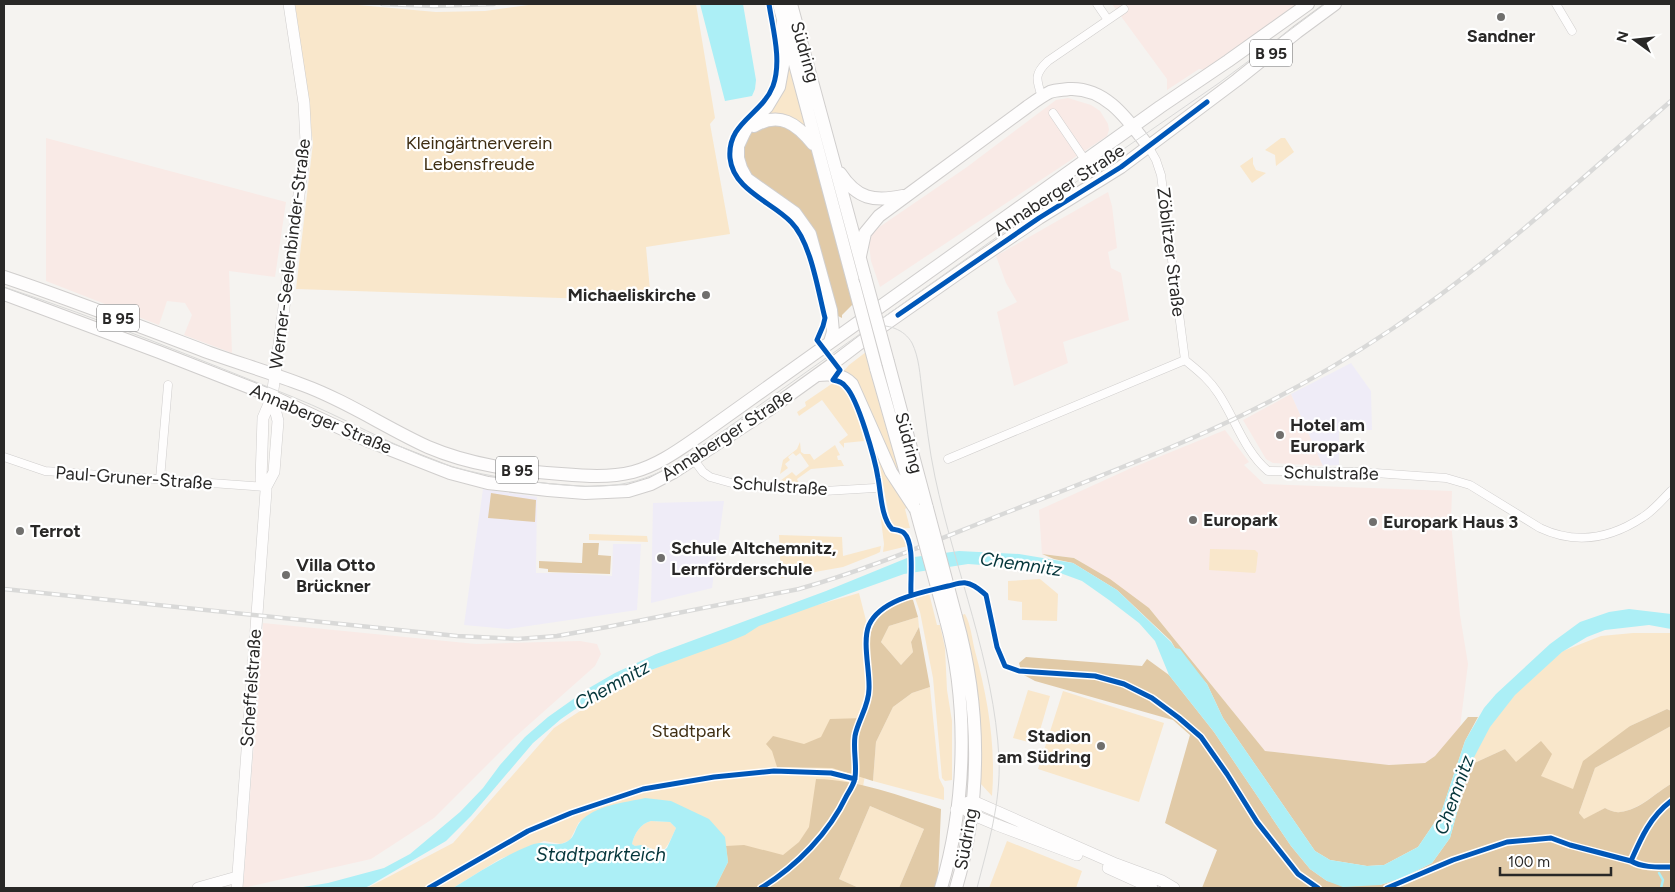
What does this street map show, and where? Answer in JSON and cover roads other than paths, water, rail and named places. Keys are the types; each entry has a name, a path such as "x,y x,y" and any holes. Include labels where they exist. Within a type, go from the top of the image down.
{"main road":[{"name":"Werner-Seelenbinder-Straße","path":"273,386 306,142 304,102 289,4"},
{"name":"Südring","path":"779,4 854,285 882,365 951,618 969,671 976,758 962,803 941,888"},
{"name":"Südring","path":"791,4 860,256 882,365"},
{"name":"Annaberger Straße","path":"4,294 159,352 273,386 330,397 428,447 460,459 510,469 574,476 607,476 631,472 665,458 702,434 1133,126 1228,62 1308,4"},
{"name":"Annaberger Straße","path":"4,277 273,386 366,440 453,474 488,483 585,493 628,491 650,484 694,460 818,375 877,330 967,267 1039,218 1121,167 1335,4"},
{"path":"783,21 783,65 779,87 767,107 749,124 738,153 741,168 752,184 795,213 810,234 831,310 834,332 830,342"},
{"path":"860,256 865,233 879,216 1051,92 1078,89 1094,93 1118,109 1148,146"},
{"path":"744,133 766,120 785,121 801,130 817,149"},
{"path":"836,166 854,190 867,197 886,199 908,195"},
{"path":"828,188 842,212 850,218 864,220 879,216"},
{"path":"831,310 844,319 861,320"},
{"path":"818,375 837,375 852,384 891,472 922,509"},
{"name":"Scheffelstraße","path":"237,883 266,487 274,472 276,450 278,420 273,386"},
{"name":"Südring","path":"956,888 972,814 962,803"},
{"path":"962,803 1162,881 1174,888"},
{"path":"972,814 1063,849 1152,888"},
{"path":"198,888 237,883"}],"street":[{"path":"1096,4 1108,20"},
{"path":"1556,4 1572,31"},
{"path":"1042,97 1037,82 1039,69 1124,8"},
{"path":"1053,113 1086,160"},
{"name":"Zöblitzer Straße","path":"1148,146 1156,160 1161,175 1185,360"},
{"path":"948,459 1185,360"},
{"name":"Schulstraße","path":"1185,360 1208,380 1218,392 1257,462 1268,472 1361,472 1446,478 1470,485 1552,534 1570,538 1598,538 1614,532 1643,517 1671,491"},
{"path":"160,479 168,385"},
{"name":"Paul-Gruner-Straße","path":"4,458 45,471 266,487"},
{"name":"Schulstraße","path":"694,460 703,472 710,477 735,484 824,491 874,488"}],"water":[{"path":"700,4 743,4 756,80 752,96 725,101"},
{"name":"Chemnitz","path":"959,551 1019,554 1073,563 1117,590 1175,648 1180,649 1207,684 1223,718 1315,851 1330,860 1367,866 1384,865 1418,847 1441,813 1465,741 1484,708 1496,694 1550,644 1580,622 1609,612 1629,609 1671,614 1671,629 1649,625 1605,630 1587,637 1562,652 1515,695 1490,727 1470,765 1450,838 1432,863 1402,878 1380,885 1343,887 1327,881 1310,869 1291,846 1214,732 1169,675 1155,641 1139,623 1082,581 1052,570 968,564 904,574 759,626 745,635 728,642 629,678 590,699 561,719 533,743 471,816 446,841 364,888 297,888 328,883 384,868 410,854 460,812 483,788 525,737 548,717 589,688 615,673 656,654 826,591 907,558"},
{"name":"Stadtparkteich","path":"645,798 671,801 709,819 725,837 728,862 716,886 713,888 453,888 521,849 536,843 559,844 568,841 586,816 602,808","holes":["647,822 670,822 676,828 667,848 662,852 656,852 641,845 635,846 632,844 636,833"]}],"waterway":[{"path":"1659,873 1663,880 1661,888"}],"tram line":[{"path":"4,287 113,326 293,397 403,448 441,463 510,479 571,486 605,486 637,481 668,468 685,458 1011,227 1219,83 1325,4"},
{"path":"873,326 895,328 905,334 912,343 916,354 935,477 990,687 996,722 999,758 998,791 993,824 977,888"}],"railway":[{"path":"382,4 434,6 494,4"},
{"path":"4,589 457,636 518,639 557,636 799,589 904,553 1182,443 1302,384 1392,329 1465,276 1535,219 1671,101"}],"place":[{"name":"Sandner","path":"1501,17"},
{"name":"Michaeliskirche","path":"706,295"},
{"name":"Hotel am Europark","path":"1280,435"},
{"name":"Europark","path":"1193,520"},
{"name":"Europark Haus 3","path":"1373,522"},
{"name":"Terrot","path":"20,531"},
{"name":"Schule Altchemnitz, Lernförderschule","path":"661,558"},
{"name":"Villa Otto Brückner","path":"286,575"},
{"name":"Stadion am Südring","path":"1101,746"}],"park label":[{"name":"Kleingärtnerverein Lebensfreude","path":"479,153"},
{"name":"Stadtpark","path":"691,731"}]}
